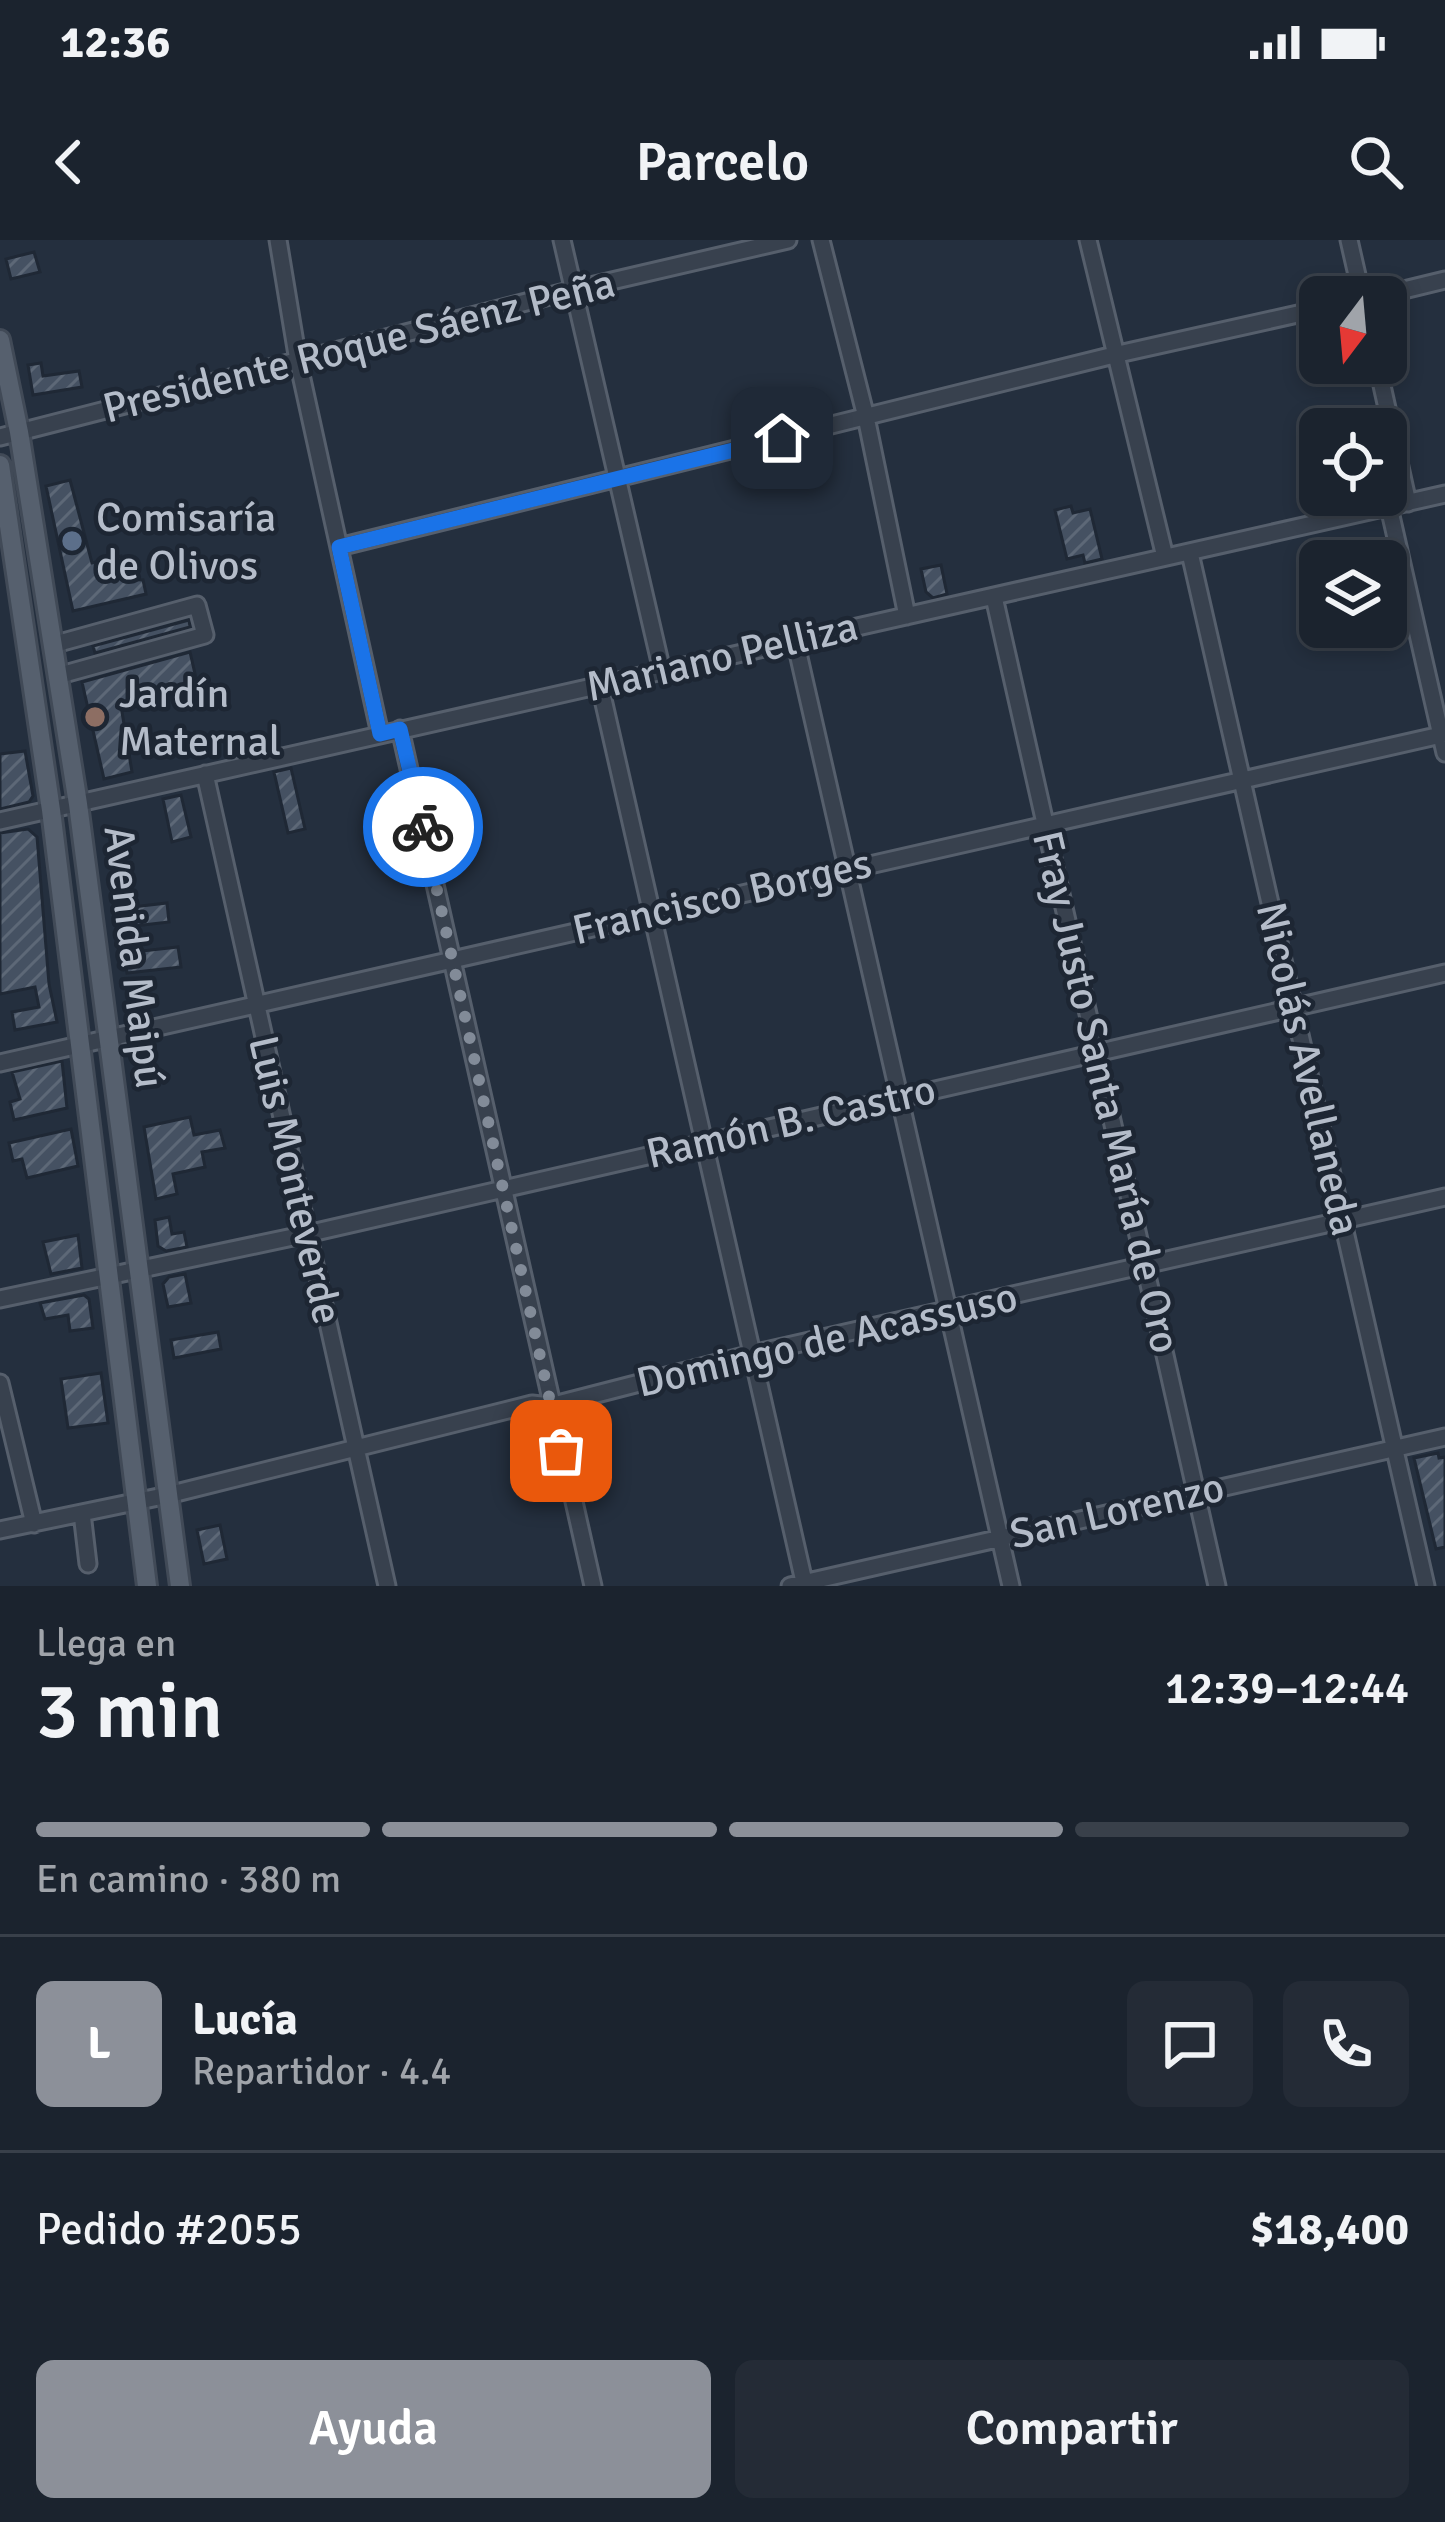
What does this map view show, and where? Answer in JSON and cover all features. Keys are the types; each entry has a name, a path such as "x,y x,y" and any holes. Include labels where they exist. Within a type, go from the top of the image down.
{"main road":[{"name":"Avenida Maipú","path":"0,340 10,435 78,804 180,1586"},
{"name":"Avenida Maipú","path":"0,465 7,549 51,810 82,1045 147,1586"}],"street":[{"path":"278,240 298,361 380,734"},
{"path":"562,240 662,670"},
{"name":"Presidente Roque Sáenz Peña","path":"10,435 573,290 788,240"},
{"path":"821,240 866,418 907,616"},
{"path":"1088,240 1165,557"},
{"path":"1349,240 1357,276"},
{"path":"1407,289 1445,280"},
{"path":"339,547 1299,314"},
{"path":"1382,384 1408,502"},
{"name":"Mariano Pelliza","path":"1408,502 1445,494"},
{"name":"Mariano Pelliza","path":"0,821 1354,516"},
{"path":"1391,516 1445,753"},
{"name":"Nicolás Avellaneda","path":"1190,553 1426,1586"},
{"name":"Fray Justo Santa María de Oro","path":"994,597 1217,1586"},
{"path":"52,645 197,605 205,635 57,676"},
{"path":"795,640 1011,1586"},
{"path":"599,686 752,1354 799,1585"},
{"path":"400,729 593,1586"},
{"name":"Francisco Borges","path":"0,1063 1443,735"},
{"name":"Luis Monteverde","path":"205,774 387,1586"},
{"name":"Ramón B. Castro","path":"0,1299 307,1234 1445,973"},
{"name":"Domingo de Acassuso","path":"0,1530 168,1495 532,1404 550,1406 752,1354 1445,1197"},
{"path":"0,1383 34,1524"},
{"name":"San Lorenzo","path":"799,1585 1445,1437"},
{"path":"82,1513 88,1564"}],"building":[{"path":"34,252 40,272 11,279 6,259"},
{"path":"41,363 43,376 79,371 82,387 33,395 28,365"},
{"path":"70,480 92,563 121,556 126,579 143,580 146,594 73,611 46,486"},
{"path":"1071,506 1073,513 1090,509 1102,559 1085,563 1083,555 1067,559 1055,510"},
{"path":"941,565 947,594 933,598 926,592 921,569"},
{"path":"189,620 190,627 95,653 93,646"},
{"path":"190,652 198,687 121,706 132,772 104,779 82,682"},
{"path":"25,751 33,796 29,802 0,809 0,754"},
{"path":"291,768 305,829 288,833 274,772"},
{"path":"181,795 191,837 172,842 163,799"},
{"path":"28,829 37,837 49,984 57,1022 15,1030 12,1012 39,1007 35,987 0,994 0,833"},
{"path":"167,903 169,922 117,928 115,909"},
{"path":"178,947 181,967 127,973 124,953"},
{"path":"62,1061 67,1108 14,1120 10,1102 20,1099 12,1072"},
{"path":"190,1117 194,1135 220,1130 225,1148 202,1152 205,1167 173,1174 177,1194 156,1199 144,1127"},
{"path":"71,1129 78,1166 27,1178 22,1159 13,1161 9,1143"},
{"path":"169,1217 172,1234 184,1232 187,1247 166,1251 158,1246 155,1220"},
{"path":"78,1235 82,1268 51,1274 43,1242"},
{"path":"185,1274 191,1303 168,1307 163,1284 169,1277"},
{"path":"84,1295 89,1299 93,1328 70,1331 68,1315 45,1319 40,1303"},
{"path":"218,1332 221,1349 174,1358 171,1340"},
{"path":"101,1373 108,1423 68,1428 61,1379"},
{"path":"1438,1453 1439,1458 1445,1457 1445,1547 1436,1549 1414,1458"},
{"path":"220,1525 227,1559 204,1564 197,1530"}],"way so far":[{"path":"423,827 561,1451"}],"place":[{"name":"Comisaría de Olivos","path":"72,541"},
{"name":"Jardín Maternal","path":"95,717"}],"route":[{"path":"423,827 400,729 380,734 339,547 782,438"}]}
